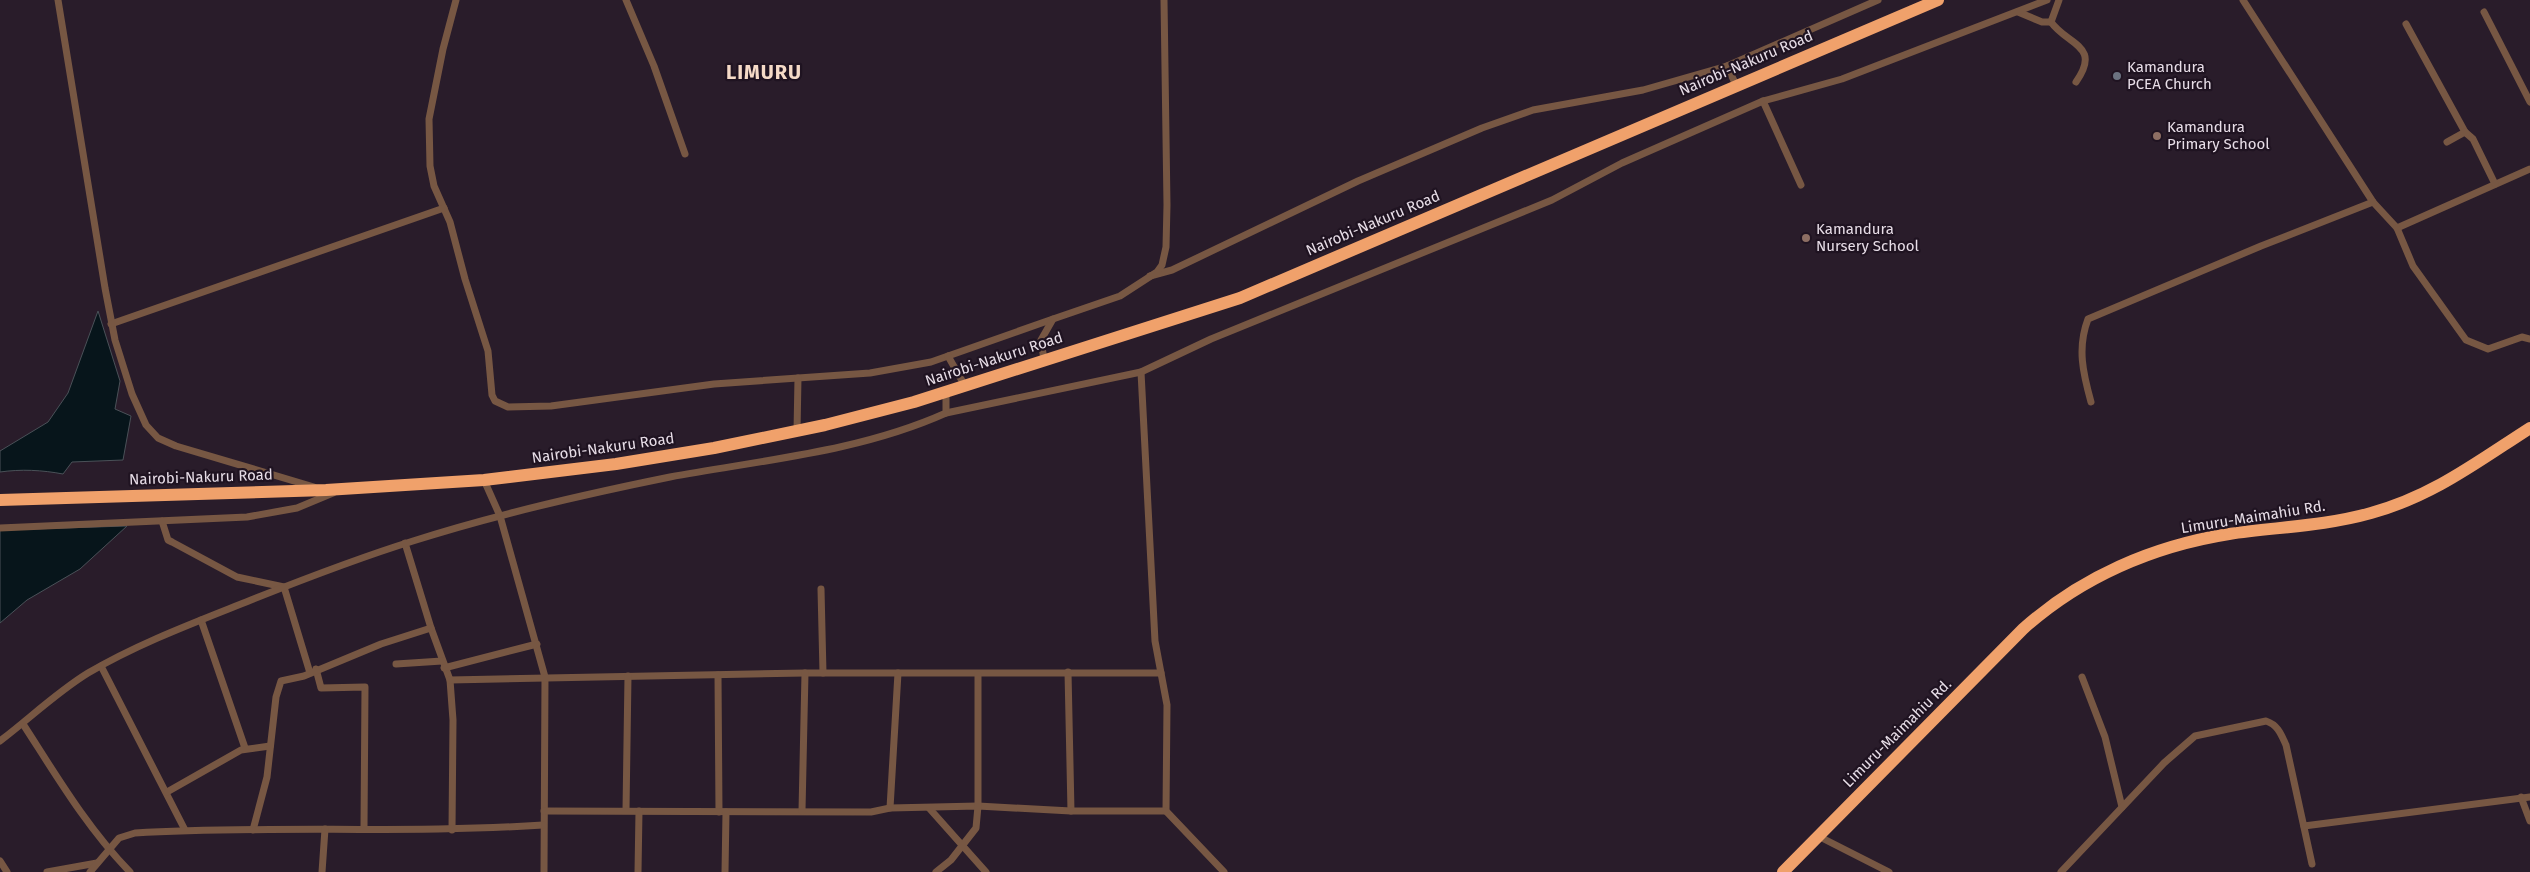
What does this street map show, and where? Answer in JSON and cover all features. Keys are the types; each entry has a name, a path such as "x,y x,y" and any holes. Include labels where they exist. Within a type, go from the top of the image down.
{"highway":[{"name":"Nairobi-Nakuru Road","path":"0,500 326,490 484,480 616,464 797,431 906,404 1240,298 1938,0"},
{"name":"Limuru-Maimahiu Rd.","path":"1783,872 2023,628 2043,611 2084,584 2108,571 2168,547 2228,534 2328,523 2403,503 2437,488 2530,428"}],"street":[{"path":"58,0 111,324 138,410 146,425 158,438 176,446 326,490"},
{"path":"456,0 443,49 429,119 432,177 450,222 465,279 488,351 492,395 495,401 519,408 551,406 714,384 841,376 897,369 948,356 1120,296 1150,276 1162,265 1166,247 1164,0"},
{"path":"626,0 654,66 685,154"},
{"path":"1150,276 1172,270 1358,181 1482,128 1532,110 1643,90 1727,66 1878,0"},
{"path":"0,742 85,675 101,666 201,620 284,587 405,543 500,516 669,478 787,458 915,426 946,413 1141,372 1211,339 1552,200 1622,163 1764,102 1842,80 2047,0"},
{"path":"2051,22 2059,0"},
{"path":"2243,0 2374,202 2397,228 2413,266 2466,340 2488,349 2522,338 2530,339"},
{"path":"2018,12 2042,22 2051,22 2061,33 2083,48 2085,66 2076,82"},
{"path":"2484,12 2530,102"},
{"path":"2406,24 2465,132 2472,139 2495,184"},
{"path":"1727,66 1736,85"},
{"path":"1764,102 1801,185"},
{"path":"2446,142 2465,132"},
{"path":"2397,228 2530,168"},
{"path":"2091,402 2083,375 2081,337 2088,319 2261,246 2374,202"},
{"path":"111,324 444,208"},
{"path":"1044,360 1041,340 1053,319"},
{"path":"948,356 965,386"},
{"path":"1141,372 1155,640 1166,693 1166,811 1224,872"},
{"path":"797,431 798,378"},
{"path":"946,391 946,413"},
{"path":"484,480 500,516 546,677 544,872"},
{"path":"0,528 263,515 297,508 342,489"},
{"path":"162,521 168,540 227,573 245,579 284,587"},
{"path":"405,543 443,665 450,680 453,720 452,830"},
{"path":"284,587 313,671 321,688 365,687 364,828"},
{"path":"821,589 823,673"},
{"path":"201,620 245,748"},
{"path":"253,830 267,777 276,696 281,681 431,628"},
{"path":"396,664 443,665 537,644"},
{"path":"101,666 185,830"},
{"path":"450,680 823,673 978,675 1068,672 1161,673"},
{"path":"1068,672 1071,811"},
{"path":"890,808 898,673"},
{"path":"802,811 805,674"},
{"path":"718,675 725,872"},
{"path":"936,872 964,845 976,828 978,806 978,675"},
{"path":"626,810 628,676"},
{"path":"2082,677 2105,737 2122,807"},
{"path":"2061,872 2164,763 2194,736 2266,721 2274,724 2286,745 2312,864"},
{"path":"23,724 108,850 130,872"},
{"path":"167,792 245,748 270,746"},
{"path":"2521,797 2530,821"},
{"path":"2304,826 2530,797"},
{"path":"544,811 871,812 890,808 978,806 1071,811 1166,811"},
{"path":"928,808 964,845 986,872"},
{"path":"638,872 639,811"},
{"path":"90,872 119,838 127,834 185,830 364,828 452,830 543,825"},
{"path":"322,872 325,829"},
{"path":"1818,836 1889,872"},
{"path":"0,861 7,872"},
{"path":"47,872 97,863"}],"shaded area":[{"path":"98,311 120,381 115,409 131,416 123,460 72,462 63,474 32,470 0,472 0,451 48,422 68,393"},
{"path":"127,526 80,569 27,600 0,623 0,530"}],"place":[{"name":"Kamandura PCEA Church","path":"2117,76"},
{"name":"Kamandura Primary School","path":"2157,136"},
{"name":"Kamandura Nursery School","path":"1806,238"}],"district":[{"name":"LIMURU","path":"764,72"}]}
